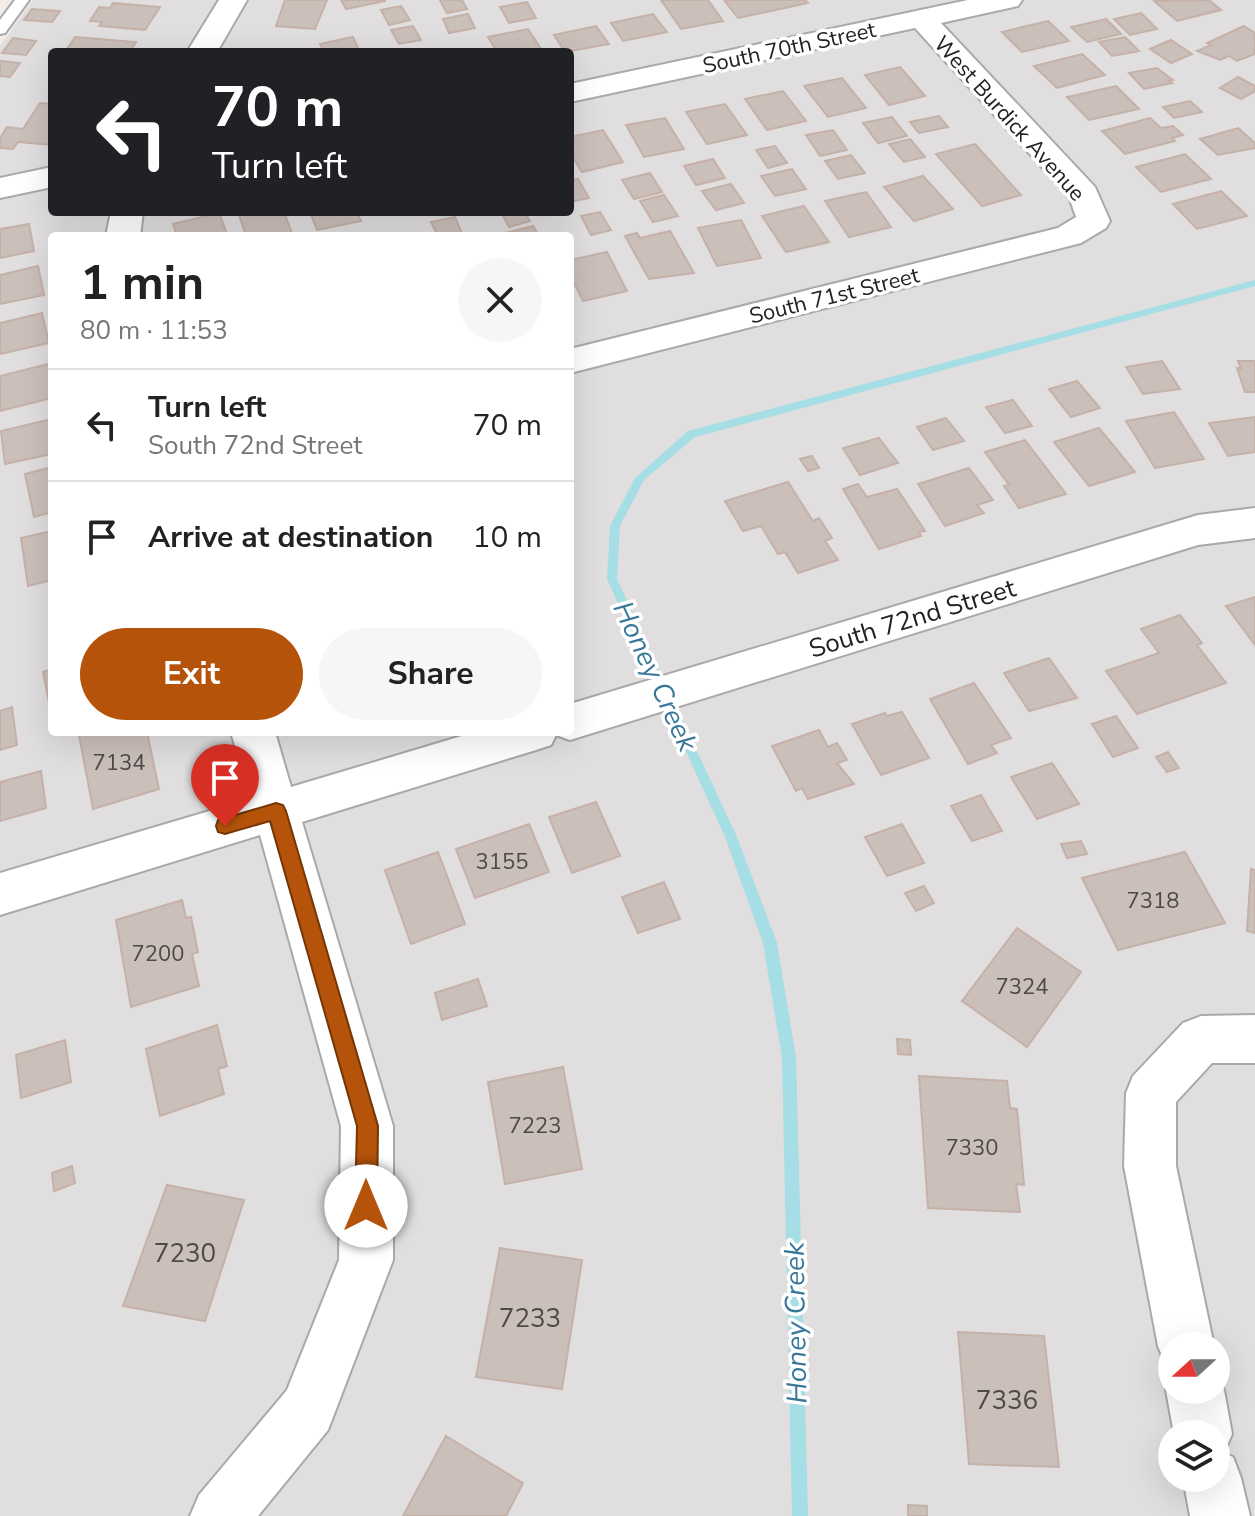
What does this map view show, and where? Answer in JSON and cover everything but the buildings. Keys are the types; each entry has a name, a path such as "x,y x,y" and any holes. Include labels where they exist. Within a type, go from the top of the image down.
{"street":[{"path":"204,48 233,0"},
{"name":"South 70th Street","path":"574,92 1008,0"},
{"name":"West Burdick Avenue","path":"922,19 1084,194 1094,221"},
{"path":"0,188 48,178"},
{"name":"South 71st Street","path":"574,360 1069,236 1094,221"},
{"name":"South 72nd Street","path":"588,716 1198,530 1255,523"},
{"path":"220,1516 308,1410 366,1260 367,1126 254,736"},
{"path":"0,894 523,736"},
{"path":"1183,1332 1150,1166 1151,1093 1201,1040 1255,1039"},
{"path":"1215,1492 1220,1516"}],"lane":[{"path":"0,30 22,0"}],"shaded area":[{"path":"33,0 1255,0 1255,1516 0,1516 0,46"}],"waterway":[{"name":"Honey Creek","path":"800,1516 789,1057 770,943 731,837 612,579 615,526 640,478 692,434 1255,283"}],"route":[{"path":"225,826 276,811 367,1126 366,1206"}]}
